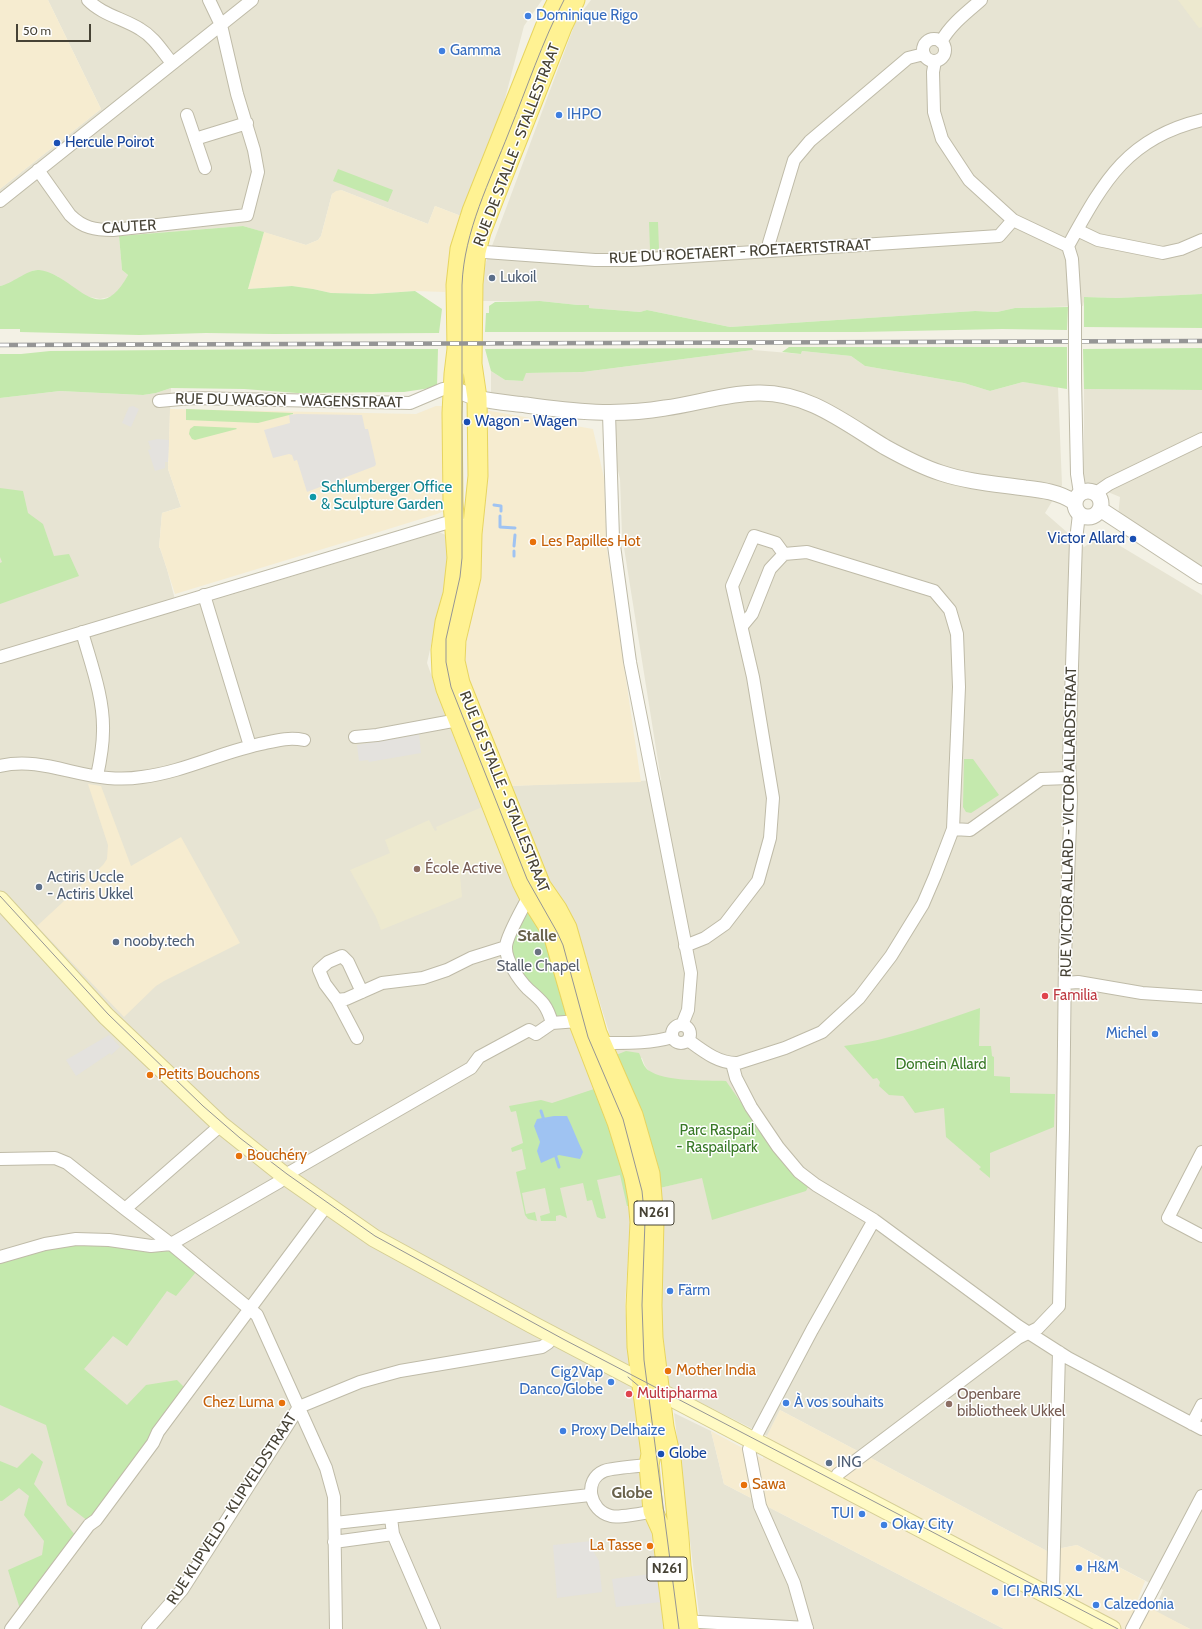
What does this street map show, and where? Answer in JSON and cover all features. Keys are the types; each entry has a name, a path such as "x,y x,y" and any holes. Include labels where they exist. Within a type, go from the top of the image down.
{"main road":[{"name":"RUE DE STALLE - STALLESTRAAT","path":"558,0 548,20 472,211 468,250 456,285 457,349 478,476 472,534 471,577 456,640 455,661 460,683 541,886 557,909 567,928 597,1033 633,1115 650,1174 654,1220 652,1304 653,1338 659,1392"},
{"name":"RUE DE STALLE - STALLESTRAAT","path":"575,0 562,27 481,232 468,250 473,284 472,364 465,393 452,414 457,558 453,594 441,638 441,663 446,688 522,882 553,934 578,1021 617,1122 634,1177 640,1222 636,1306 637,1347 641,1382"},
{"path":"0,900 106,1016 221,1125 285,1176 384,1244 752,1442 834,1483 1048,1595 1091,1624 1112,1629"},
{"name":"N261","path":"641,1382 651,1454 649,1465 654,1511 662,1531 681,1625"},
{"name":"N261","path":"659,1392 670,1458 680,1538 681,1625"}],"street":[{"path":"88,0 96,7 141,29 154,40 172,63"},
{"path":"195,139 246,123 237,94 221,24 209,0"},
{"path":"0,201 252,0"},
{"path":"941,42 945,35 981,0"},
{"path":"933,39 941,42 945,49 942,58 935,61 928,60 924,54 924,48 929,41 933,39"},
{"path":"770,251 770,243 794,160 810,141 908,58 924,54"},
{"path":"935,61 933,72 934,112 942,139 968,180 1013,220 1068,246 1085,214 1110,177 1126,158 1139,147 1159,134 1183,124 1202,120"},
{"path":"187,115 204,168"},
{"name":"CAUTER","path":"38,170 70,215 79,223 91,229 113,230 247,215 258,172 254,150 246,123"},
{"name":"RUE DU ROETAERT - ROETAERTSTRAAT","path":"468,250 595,260 632,260 999,236 1013,220"},
{"path":"1077,230 1098,240 1163,253 1181,249 1202,240"},
{"name":"RUE VICTOR ALLARD - VICTOR ALLARDSTRAAT","path":"834,1483 838,1474 1018,1338 1038,1328 1059,1306 1065,983 1071,797 1069,778 1078,503 1075,307 1072,259 1068,246"},
{"name":"RUE DU WAGON - WAGENSTRAAT","path":"159,401 192,398 410,403 443,389 465,393"},
{"path":"465,393 546,408 609,414 633,413 743,394 760,393 784,396 822,408 846,421 886,447 920,465 941,473 963,479 1050,492 1078,503 1083,516 1091,517 1095,515 1100,509 1101,500 1096,493 1088,490 1078,503"},
{"path":"609,414 613,538 630,662 691,973 688,1010 682,1025 674,1028 672,1037"},
{"path":"1096,493 1109,484 1202,439"},
{"path":"1100,509 1202,576"},
{"path":"0,658 446,523 458,522 472,534"},
{"path":"685,946 705,938 725,924 758,881 770,838 773,798 748,656 732,586 754,536 776,543 784,554"},
{"path":"688,1040 707,1054 732,1063 738,1063 785,1048 822,1032 859,998 891,956 923,904 952,829 959,686 957,634 950,610 934,591 808,552 784,554 770,569 752,614 742,626"},
{"path":"204,595 250,746"},
{"path":"82,632 102,711 103,731 97,776"},
{"path":"355,737 377,735 458,720"},
{"path":"0,766 22,764 42,765 97,776 128,779 149,776 250,746 293,737 304,740"},
{"path":"952,829 970,830 1041,779 1069,778"},
{"name":"RUE DE STALLE - STALLESTRAAT","path":"506,947 513,927 529,896"},
{"path":"337,1000 346,999 382,983 423,978 447,970 471,958 506,947 511,967 524,984 546,1006 552,1023"},
{"path":"357,1038 337,1000 325,984 319,970 328,962 342,956 348,962 362,992"},
{"path":"1065,983 1078,982 1142,993 1202,997"},
{"path":"0,1258 45,1244 76,1239 109,1240 152,1246 171,1244 471,1068 479,1057 529,1030 536,1034 552,1023 578,1021"},
{"path":"672,1037 673,1040 679,1043 683,1043 688,1040 690,1030 682,1025"},
{"path":"602,1043 638,1042 672,1037"},
{"path":"732,1063 736,1078 751,1107 788,1161 816,1185 874,1220 1028,1333 1059,1352 1197,1426 1202,1405"},
{"path":"125,1210 221,1125"},
{"path":"1202,1152 1168,1218 1202,1236"},
{"path":"0,1160 55,1158 67,1163 125,1210 171,1244 256,1315 326,1468 334,1497 336,1629"},
{"path":"11,1629 89,1525 96,1520 153,1444 158,1432 327,1205"},
{"path":"681,1625 807,1628 794,1583 760,1506 748,1449 812,1330 874,1220"},
{"path":"298,1407 367,1380 400,1371 542,1347 548,1343 553,1336"},
{"path":"1048,1595 1052,1586 1059,1352"},
{"name":"RUE KLIPVELD - KLIPVELDSTRAAT","path":"148,1629 182,1590 298,1407"},
{"path":"649,1465 603,1472 596,1477 590,1495 600,1511 611,1516 654,1511"},
{"path":"335,1522 391,1518 590,1495"},
{"path":"1132,1629 1202,1496"},
{"path":"391,1518 393,1534 434,1629"},
{"path":"334,1542 393,1534"}],"shaded area":[{"path":"0,0 48,0 101,109 0,189"},
{"path":"48,0 542,0 524,26 501,114 461,216 435,206 428,224 341,190 332,194 321,236 318,240 306,245 243,226 119,236 122,270 128,275 121,288 113,296 100,299 85,296 57,276 34,270 8,285 0,286 0,189 101,109"},
{"path":"591,0 1202,0 1202,294 1117,298 1085,297 1083,306 1015,308 997,312 975,311 730,327 647,310 640,312 589,308 589,305 540,301 480,301 483,270 577,18"},
{"path":"1178,0 1202,0 1202,27 1199,28"},
{"path":"341,190 428,224 435,206 461,216 451,252 445,292 415,291 372,294 331,293 292,286 248,289 264,232 306,245 318,240 321,236 332,194"},
{"path":"753,350 801,354 802,351 851,356 865,366 964,383 990,391 1023,382 1058,387 1062,485 1045,513 1084,547 1102,535 1202,595 1202,1629 1190,1629 1154,1611 1163,1590 1077,1545 1047,1551 780,1410 767,1436 663,1384 661,1375 660,1188 688,1181 649,1071 642,1058 616,1055 583,948 555,897 507,786 661,780 622,535 620,479 603,410 491,394 491,371 505,380 523,381 525,373 583,372"},
{"path":"171,388 168,469 181,507 162,513 159,548 167,569 178,611 439,532 448,536 446,579 427,663 450,727 475,787 556,953 580,1055 601,1104 629,1203 630,1225 625,1306 631,1367 668,1629 0,1629 0,398 60,391 143,395 156,393"},
{"path":"1084,389 1202,390 1202,571 1118,516 1120,497 1084,482"},
{"path":"133,406 139,409 131,427 122,423 129,407"},
{"name":"Schlumberger Office & Sculpture Garden","path":"436,406 444,406 448,509 437,514 175,594 159,548 162,513 181,507 168,469 170,409 416,414"},
{"path":"485,410 593,429 604,478 607,550 641,782 507,786 475,709 463,660 477,589 484,512"},
{"path":"289,415 362,415 365,429 368,429 376,464 375,466 307,492 297,460 294,461 292,455 289,454 273,458 264,430 290,423"},
{"path":"157,439 169,440 168,462 165,462 165,468 155,471 148,450 151,449 148,441"},
{"path":"419,734 421,753 369,762 368,760 359,761 357,745"},
{"path":"88,784 101,786 131,866 181,837 240,943 156,986 124,1017 37,926 103,865 107,859 108,845"},
{"name":"École Active","path":"482,807 504,861 460,875 462,897 381,930 376,917 350,870 390,853 385,840 429,820 435,831 437,830 436,827"},
{"path":"109,1035 120,1047 111,1055 110,1053 76,1076 66,1060"},
{"path":"780,1410 1047,1551 1077,1545 1145,1581 1137,1601 1190,1629 1004,1629 724,1484 711,1431 763,1459 767,1436"},
{"path":"674,1413 711,1431 724,1484 1004,1629 701,1629"},
{"path":"592,1541 592,1549 599,1561 602,1592 557,1598 553,1545"},
{"path":"658,1573 661,1602 616,1607 612,1579"}],"green space":[{"path":"338,169 393,190 388,202 333,181"},
{"path":"649,222 658,222 659,249 650,250"},
{"path":"243,226 264,232 248,289 292,286 331,293 372,294 415,291 442,309 439,333 206,333 139,335 20,332 20,329 0,329 0,286 10,283 30,272 39,270 52,274 64,280 86,295 96,299 106,298 117,291 128,275 122,270 119,236"},
{"path":"1202,294 1202,328 1084,327 1084,297 1117,298"},
{"path":"540,301 589,305 589,308 640,312 647,310 730,327 975,311 997,312 1015,308 1068,307 1067,330 1002,329 860,332 485,332 486,313 489,313 489,306 495,302"},
{"path":"789,347 1067,347 1067,389 1023,382 990,391 964,383 865,366 851,356 802,351 801,354 782,352"},
{"path":"752,348 753,350 583,372 526,373 523,381 505,380 491,371 485,349"},
{"path":"1202,348 1202,390 1084,389 1083,349"},
{"path":"438,349 437,387 404,392 297,393 244,389 171,388 156,393 143,395 60,391 0,398 0,354 21,354 50,351"},
{"path":"186,409 293,414 258,423 186,420"},
{"path":"194,426 237,429 195,440 192,439 189,434 190,429"},
{"path":"0,488 23,491 28,513 43,524 54,556 69,554 79,576 0,604 0,563 2,562 0,557"},
{"path":"964,759 973,759 999,795 971,813 966,812 963,807"},
{"path":"530,905 551,936 567,1013 566,1016 555,1017 526,980 514,958 512,948 514,934"},
{"name":"Domein Allard","path":"980,1008 979,1046 991,1046 992,1056 994,1057 994,1076 1010,1077 1010,1093 1055,1094 1054,1127 990,1153 990,1178 979,1169 981,1167 946,1137 944,1108 915,1113 903,1096 889,1095 879,1086 880,1082 877,1078 873,1079 844,1046 879,1040"},
{"name":"Parc Raspail - Raspailpark","path":"626,1051 639,1053 648,1070 664,1077 686,1080 726,1081 786,1167 809,1185 806,1191 712,1220 702,1178 660,1188 656,1161 648,1135 616,1055"},
{"path":"594,1089 616,1146 624,1176 629,1206 627,1206 620,1175 597,1180 606,1218 602,1219 597,1217 592,1200 587,1201 583,1183 560,1188 567,1218 560,1215 556,1216 556,1221 541,1221 540,1216 550,1213 545,1188 522,1193 526,1214 535,1212 537,1221 528,1219 525,1215 516,1172 526,1169 522,1149 512,1152 511,1148 523,1143 516,1111 511,1112 509,1106 541,1100 552,1103"},
{"path":"79,1244 112,1245 151,1252 171,1251 196,1272 176,1296 167,1291 127,1346 113,1336 84,1369 127,1405 146,1385 177,1380 185,1388 151,1434 147,1445 88,1521 67,1505 46,1425 0,1405 0,1262 50,1249"},
{"path":"32,1453 43,1462 34,1484 75,1535 20,1609 8,1570 42,1555 44,1541 24,1515 29,1496 19,1488 0,1501 0,1461 17,1468"}],"water":[{"path":"554,1116 567,1116 583,1152 580,1159 559,1155 541,1163 537,1151 540,1142 534,1126 537,1119"}],"waterway":[{"path":"494,505 501,506 501,511"},
{"path":"500,516 500,527 515,528"},
{"path":"514,546 515,535"},
{"path":"514,551 514,556"},
{"path":"541,1111 544,1120"},
{"path":"555,1154 559,1167"}],"tram line":[{"path":"564,0 542,49 486,188 473,226 464,265 462,285 462,558 460,577 446,639 446,662 451,687 527,879 563,945 588,1037 623,1119 642,1191 645,1221 642,1305 644,1360 679,1629"},
{"path":"0,896 108,1014 203,1106 240,1138 287,1174 375,1236 563,1339 1118,1629"},
{"path":"628,1377 641,1388 647,1399"}],"railway":[{"path":"0,345 1202,341"}],"place":[{"name":"Dominique Rigo","path":"528,16"},
{"name":"Gamma","path":"442,51"},
{"name":"IHPO","path":"559,115"},
{"name":"Hercule Poirot","path":"57,143"},
{"name":"Lukoil","path":"492,278"},
{"name":"Wagon - Wagen","path":"467,422"},
{"name":"Schlumberger Office & Sculpture Garden","path":"313,497"},
{"name":"Victor Allard","path":"1133,539"},
{"name":"Les Papilles Hot","path":"533,542"},
{"name":"École Active","path":"417,869"},
{"name":"Actiris Uccle - Actiris Ukkel","path":"39,887"},
{"name":"nooby.tech","path":"116,942"},
{"name":"Stalle Chapel","path":"538,952"},
{"name":"Familia","path":"1045,996"},
{"name":"Michel","path":"1155,1034"},
{"name":"Petits Bouchons","path":"150,1075"},
{"name":"Bouchéry","path":"239,1156"},
{"name":"Färm","path":"670,1291"},
{"name":"Mother India","path":"668,1371"},
{"name":"Cig2Vap Danco/Globe","path":"611,1382"},
{"name":"Multipharma","path":"629,1394"},
{"name":"Chez Luma","path":"282,1403"},
{"name":"À vos souhaits","path":"786,1403"},
{"name":"Openbare bibliotheek Ukkel","path":"949,1404"},
{"name":"Proxy Delhaize","path":"563,1431"},
{"name":"Globe","path":"661,1454"},
{"name":"ING","path":"829,1463"},
{"name":"Sawa","path":"744,1485"},
{"name":"TUI","path":"862,1514"},
{"name":"Okay City","path":"884,1525"},
{"name":"La Tasse","path":"650,1546"},
{"name":"H&M","path":"1079,1568"},
{"name":"ICI PARIS XL","path":"995,1592"},
{"name":"Calzedonia","path":"1096,1605"}],"district":[{"name":"Stalle","path":"537,936"},
{"name":"Globe","path":"632,1493"}]}
